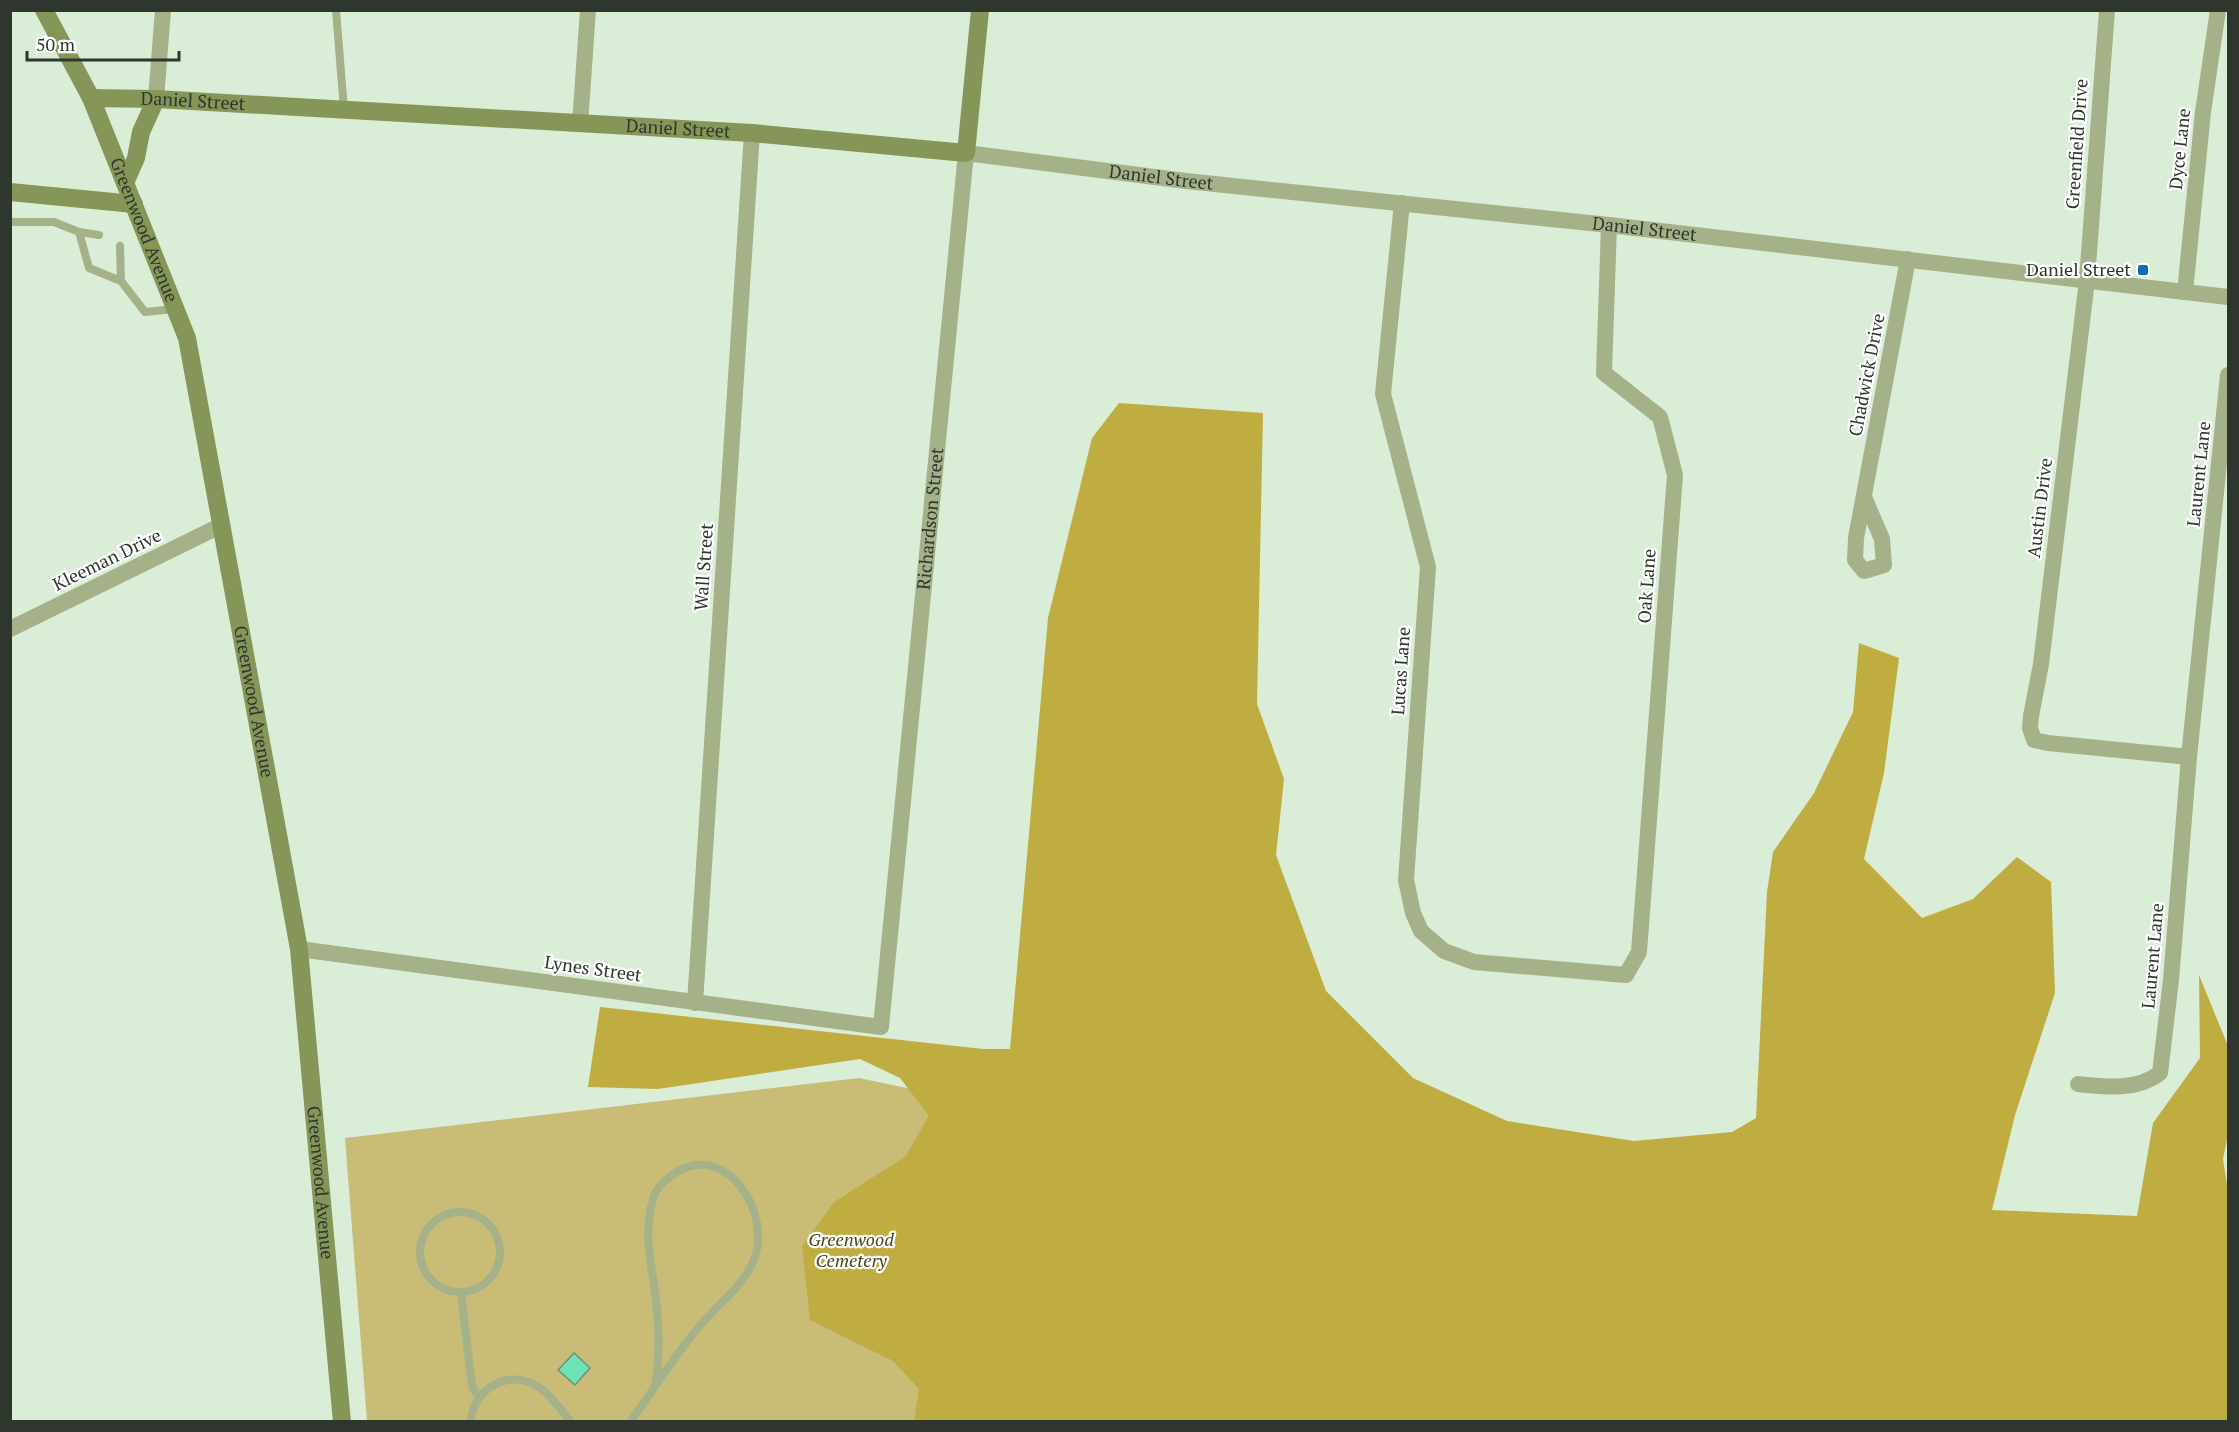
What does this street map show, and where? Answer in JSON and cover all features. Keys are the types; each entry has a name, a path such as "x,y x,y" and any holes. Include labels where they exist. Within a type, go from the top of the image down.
{"main road":[{"name":"Greenwood Avenue","path":"44,10 91,98 187,338 299,949 342,1422"},
{"name":"Richardson Street","path":"966,153 980,10"},
{"name":"Daniel Street","path":"91,98 156,99 752,133 966,153"},
{"path":"125,183 136,158 141,132 156,99"},
{"path":"10,192 134,204"}],"street":[{"path":"156,99 164,10"},
{"path":"580,124 588,10"},
{"name":"Greenfield Drive","path":"2087,280 2107,10"},
{"name":"Dyce Lane","path":"2185,292 2203,112 2218,10"},
{"name":"Wall Street","path":"695,1003 752,133"},
{"name":"Daniel Street","path":"966,153 1186,181 1610,225 2229,297"},
{"name":"Richardson Street","path":"881,1027 966,153"},
{"name":"Lucas Lane","path":"1402,203 1383,394 1428,567 1406,880 1413,913 1420,931 1444,951 1474,962 1626,975"},
{"name":"Oak Lane","path":"1610,225 1604,373 1660,417 1675,475 1639,952 1626,975"},
{"name":"Chadwick Drive","path":"1864,497 1908,259"},
{"name":"Austin Drive","path":"2087,280 2041,664 2030,728 2034,740 2103,750 2189,757"},
{"name":"Laurent Lane","path":"2078,1084 2112,1088 2151,1080 2160,1073 2172,980 2189,757 2229,375"},
{"name":"Kleeman Drive","path":"10,629 220,526"},
{"name":"Lynes Street","path":"299,949 881,1027"}],"lane":[{"path":"336,10 345,110"},
{"path":"10,222 54,222 79,232 99,235"},
{"path":"79,232 89,268 121,281 145,312 175,309"},
{"path":"120,246 121,281"},
{"path":"630,1422 698,1328 741,1282 755,1257 758,1222 753,1204 735,1180 709,1166 676,1172 662,1182 650,1210 648,1254 655,1289 660,1350 656,1386"},
{"path":"461,1212 472,1214 491,1226 500,1247 500,1258 491,1278 472,1290 461,1292 450,1291 430,1279 420,1257 424,1234 430,1225 450,1213 461,1212"},
{"path":"461,1292 471,1378 473,1389 479,1396"},
{"path":"471,1422 474,1405 479,1396 505,1380 524,1380 541,1388 571,1422"}],"green space":[{"path":"1119,403 1263,413 1257,704 1284,779 1276,855 1326,991 1413,1078 1507,1121 1634,1141 1732,1132 1756,1118 1767,892 1773,852 1814,793 1853,712 1859,643 1899,658 1884,773 1864,859 1922,918 1973,899 2017,857 2051,882 2055,993 2015,1115 1992,1210 2137,1216 2153,1123 2200,1058 2199,975 2228,1046 2228,1135 2223,1159 2228,1191 2228,1421 914,1421 919,1389 893,1361 810,1320 802,1246 834,1202 905,1157 929,1116 900,1078 860,1059 658,1089 588,1087 600,1007 983,1049 1010,1049 1048,618 1092,438"},
{"name":"Greenwood Cemetery","path":"859,1078 1759,1268 1799,1421 367,1421 345,1138"}],"building":[{"path":"574,1353 590,1368 575,1385 558,1370"}],"place":[{"name":"Daniel Street","path":"2143,270"}]}
